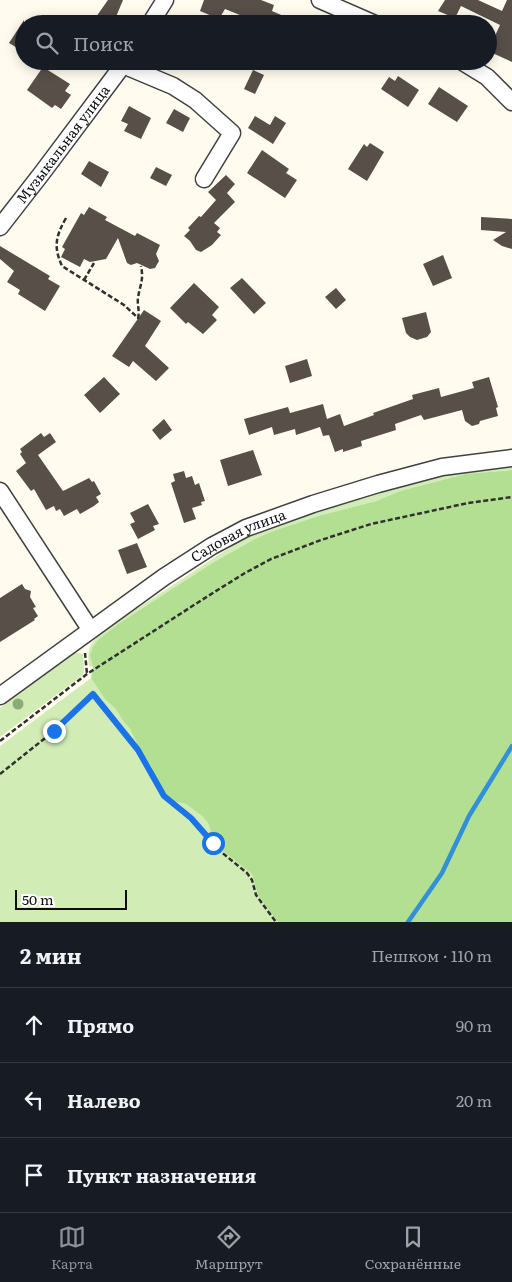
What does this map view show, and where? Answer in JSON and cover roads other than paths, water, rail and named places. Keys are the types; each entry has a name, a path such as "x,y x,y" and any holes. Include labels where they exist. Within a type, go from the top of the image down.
{"street":[{"path":"156,15 165,0"},
{"path":"320,0 354,15"},
{"name":"Музыкальная улица","path":"0,227 120,70"},
{"path":"140,70 173,86 195,100 232,133 204,179"},
{"path":"476,70 487,77 512,102"},
{"name":"Садовая улица","path":"0,696 90,630 204,551 246,528 313,504 442,467 512,458"},
{"path":"0,491 90,630"}],"waterway":[{"path":"408,922 442,873 469,816 512,746"}]}
